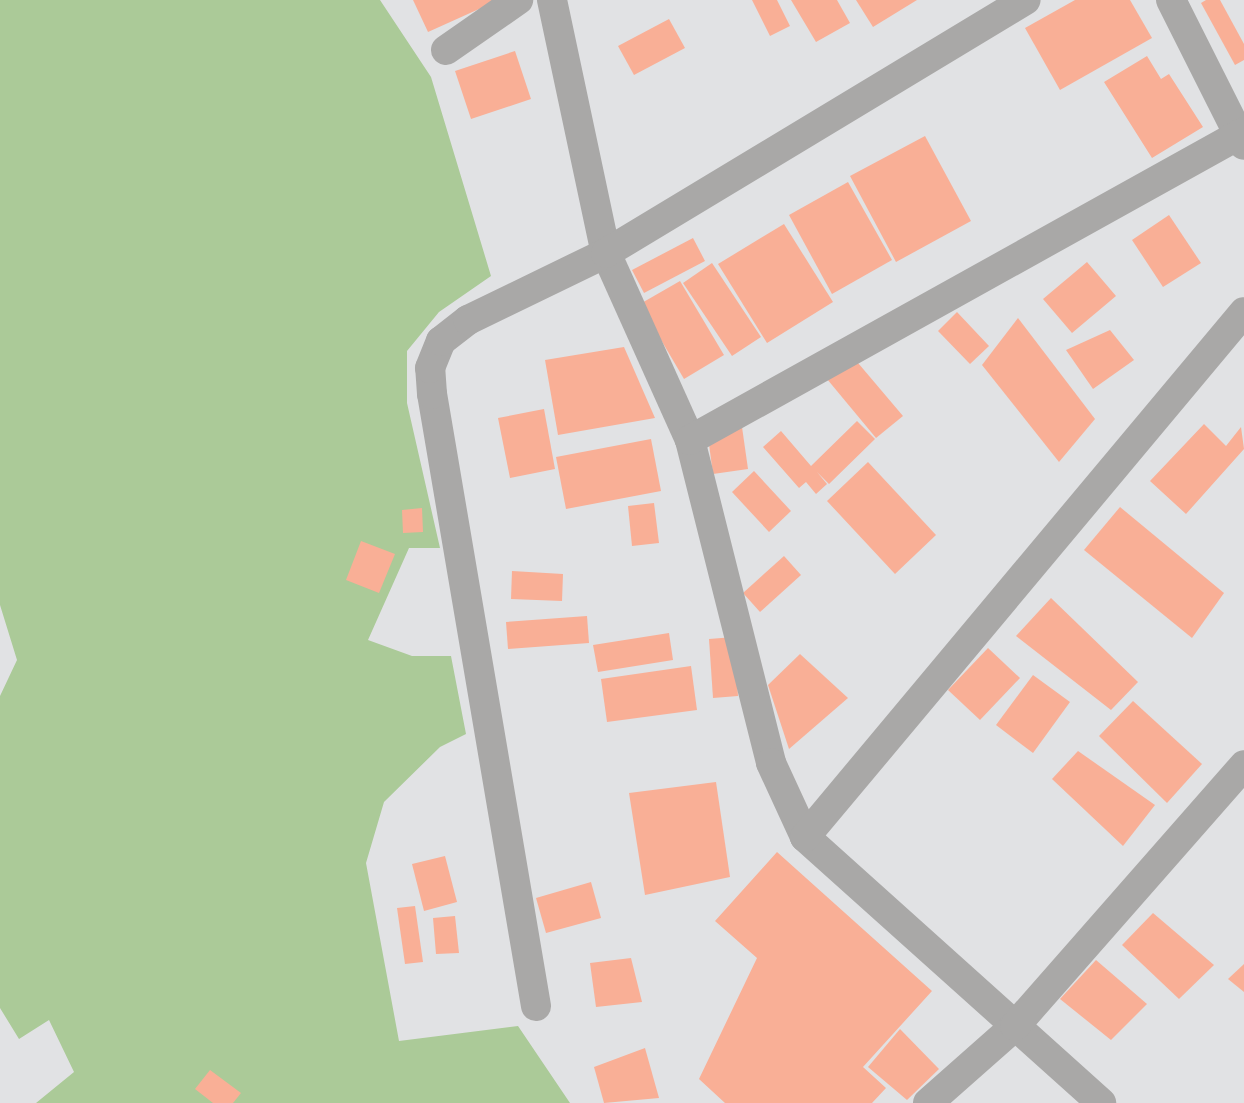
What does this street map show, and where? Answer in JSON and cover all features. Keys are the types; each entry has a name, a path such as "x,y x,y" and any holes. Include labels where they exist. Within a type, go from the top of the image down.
{"street":[{"path":"446,50 518,0"},
{"path":"552,0 606,253 690,440 771,763 805,837 1101,1103"},
{"path":"536,1006 430,368 441,341 468,320 606,253 1026,0"},
{"path":"690,440 1243,137 1171,0"},
{"path":"805,837 1244,312"},
{"path":"928,1103 1015,1026 1244,765"}],"green space":[{"path":"0,0 380,0 431,77 491,276 439,312 407,351 407,403 440,548 409,548 368,640 412,656 451,656 466,734 440,747 384,802 366,863 399,1041 518,1026 570,1103 36,1103 74,1072 49,1020 19,1039 0,1008 0,696 17,660 0,605"}],"building":[{"path":"413,0 499,0 428,32"},
{"path":"752,0 777,0 790,26 770,36"},
{"path":"791,0 837,0 850,23 816,42"},
{"path":"856,0 917,0 873,27"},
{"path":"1075,0 1130,0 1152,38 1060,90 1025,28"},
{"path":"1220,0 1244,44 1244,60 1235,65 1201,3"},
{"path":"669,19 685,48 634,75 618,46"},
{"path":"515,51 531,99 471,119 455,71"},
{"path":"1147,56 1161,79 1169,74 1203,127 1152,158 1104,82"},
{"path":"925,136 971,221 896,262 850,176"},
{"path":"848,182 892,260 832,294 789,215"},
{"path":"1169,215 1201,263 1163,287 1132,240"},
{"path":"784,224 833,302 767,343 718,264"},
{"path":"693,238 705,261 644,293 632,270"},
{"path":"1087,262 1116,296 1072,333 1043,299"},
{"path":"712,263 761,337 732,356 683,283"},
{"path":"680,281 724,355 684,379 640,304"},
{"path":"957,312 989,346 970,364 938,331"},
{"path":"1018,318 1095,419 1059,462 982,365"},
{"path":"1110,330 1134,360 1093,389 1066,350"},
{"path":"624,347 655,418 558,435 545,360"},
{"path":"853,357 903,416 876,438 827,379"},
{"path":"544,409 555,469 510,478 498,418"},
{"path":"741,420 748,469 713,474 708,437"},
{"path":"857,421 875,439 829,484 817,472 827,484 816,494 806,482 799,488 763,447 781,431 811,466"},
{"path":"1204,424 1226,446 1241,427 1244,449 1186,514 1150,481"},
{"path":"651,439 661,491 566,509 556,457"},
{"path":"868,462 936,535 895,574 827,501"},
{"path":"754,471 791,511 769,532 732,492"},
{"path":"654,503 659,543 632,546 628,506"},
{"path":"1120,507 1224,593 1192,638 1084,550"},
{"path":"422,508 423,532 403,533 402,510"},
{"path":"361,541 395,554 379,593 346,580"},
{"path":"784,556 801,575 760,612 743,593"},
{"path":"512,571 563,574 562,601 511,599"},
{"path":"1051,598 1138,682 1111,710 1016,636"},
{"path":"587,616 589,643 508,649 506,622"},
{"path":"669,633 673,660 598,672 593,645"},
{"path":"734,637 738,696 713,698 709,639"},
{"path":"988,648 1020,678 980,720 948,690"},
{"path":"800,654 848,698 789,749 768,685"},
{"path":"691,666 697,710 607,722 601,679"},
{"path":"1033,675 1070,702 1033,753 996,725"},
{"path":"1133,701 1202,764 1167,803 1099,736"},
{"path":"1078,751 1155,805 1123,846 1052,779"},
{"path":"716,782 730,877 645,895 629,793"},
{"path":"777,852 932,991 863,1067 886,1088 872,1103 725,1103 699,1079 757,958 715,921"},
{"path":"445,856 457,902 424,911 412,864"},
{"path":"591,882 601,918 546,933 536,898"},
{"path":"415,906 423,962 405,964 397,908"},
{"path":"1153,913 1214,965 1179,999 1122,945"},
{"path":"455,916 459,953 436,954 433,918"},
{"path":"631,958 642,1002 596,1007 590,963"},
{"path":"1096,960 1147,1004 1111,1040 1060,999"},
{"path":"1244,964 1244,992 1228,979"},
{"path":"900,1029 939,1069 907,1100 868,1067"},
{"path":"645,1048 659,1098 604,1103 594,1067"},
{"path":"210,1070 241,1093 233,1103 213,1103 195,1089"}]}
